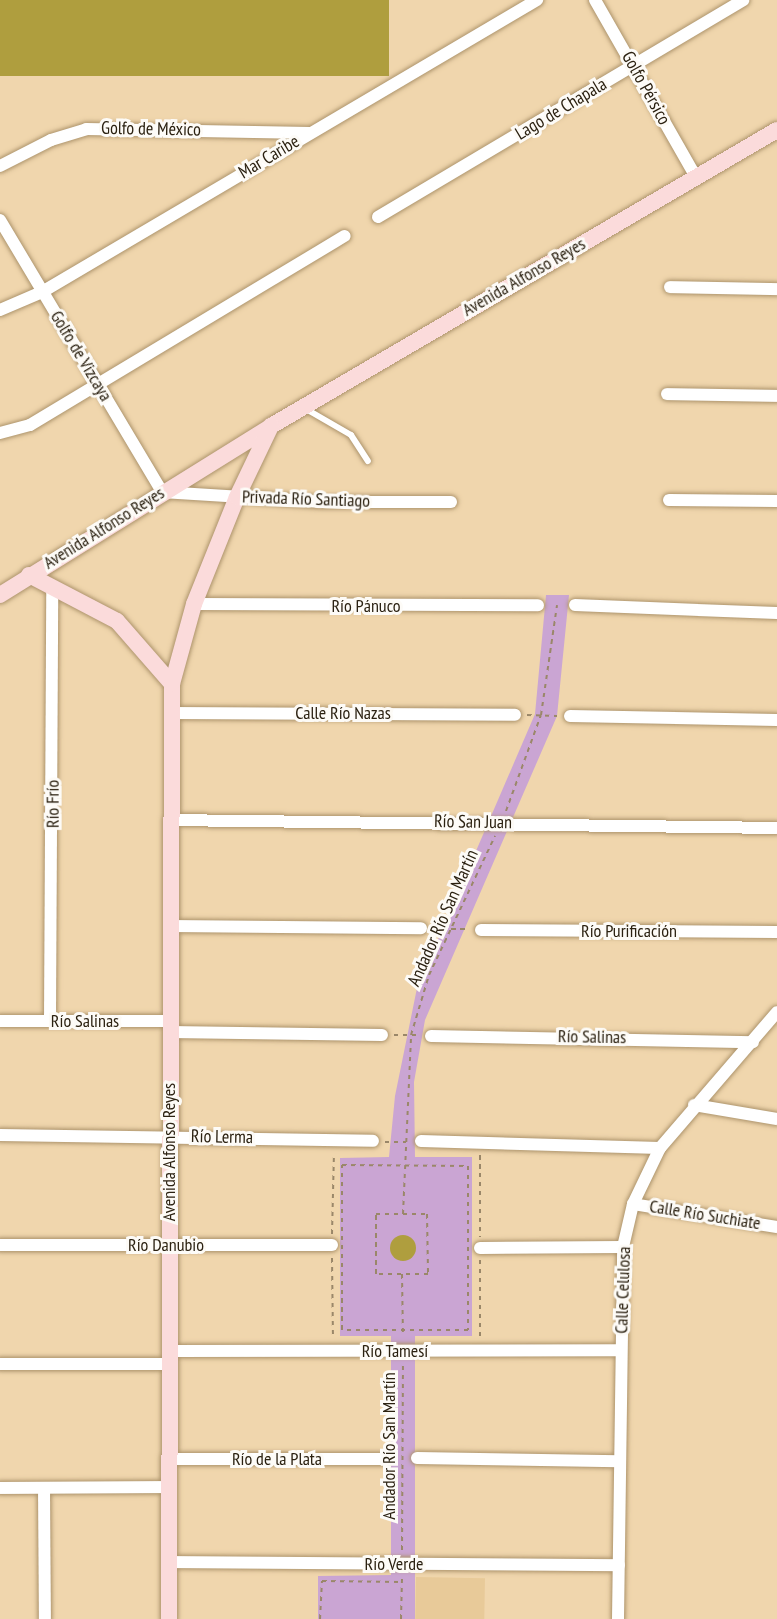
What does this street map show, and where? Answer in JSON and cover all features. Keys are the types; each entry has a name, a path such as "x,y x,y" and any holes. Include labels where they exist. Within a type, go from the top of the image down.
{"street":[{"name":"Mar Caribe","path":"0,310 42,292 537,0"},
{"name":"Golfo Pérsico","path":"595,0 696,177"},
{"name":"Lago de Chapala","path":"378,217 744,0"},
{"name":"Golfo de México","path":"0,166 51,140 86,129 310,133"},
{"name":"Avenida Alfonso Reyes","path":"0,595 271,426 777,130"},
{"name":"Golfo de Vizcaya","path":"0,220 162,492"},
{"path":"0,433 30,425 345,236"},
{"path":"670,287 777,289"},
{"path":"667,394 777,396"},
{"name":"Avenida Alfonso Reyes","path":"169,1619 169,820 172,684 194,604 237,497 271,426"},
{"name":"Privada Río Santiago","path":"162,492 237,497 451,502"},
{"path":"669,500 777,501"},
{"name":"Avenida Alfonso Reyes","path":"29,575 117,621 172,684"},
{"name":"Río Frío","path":"50,1021 52,587"},
{"name":"Río Pánuco","path":"194,604 538,605"},
{"path":"575,605 777,612"},
{"name":"Calle Río Nazas","path":"171,713 515,715"},
{"path":"570,716 777,720"},
{"name":"Río San Juan","path":"169,820 502,822 777,828"},
{"path":"169,926 421,928"},
{"name":"Río Purificación","path":"481,930 777,932"},
{"name":"Calle Celulosa","path":"618,1619 622,1247 633,1204 660,1148 694,1105 753,1042 777,1012"},
{"name":"Río Salinas","path":"0,1021 50,1021 382,1035"},
{"name":"Río Salinas","path":"431,1036 753,1042"},
{"path":"694,1105 777,1119"},
{"name":"Río Lerma","path":"0,1135 373,1142"},
{"path":"421,1141 660,1148"},
{"name":"Calle Río Suchiate","path":"633,1204 777,1227"},
{"name":"Río Danubio","path":"0,1245 332,1245"},
{"path":"480,1248 622,1247"},
{"name":"Río Tamesí","path":"0,1364 403,1351 621,1350"},
{"path":"417,1458 619,1461"},
{"name":"Río de la Plata","path":"169,1459 385,1459"},
{"path":"0,1488 169,1487"},
{"path":"44,1488 45,1619"},
{"name":"Río Verde","path":"169,1562 619,1565"}],"lane":[{"path":"303,407 351,435 368,461"}],"path":[{"path":"538,605 575,605"},
{"name":"Andador Río San Martín","path":"403,1214 402,1166 411,1035 429,975 502,822 541,716 557,605"},
{"path":"515,715 570,716"},
{"path":"421,928 481,930"},
{"path":"382,1035 431,1036"},
{"path":"373,1142 421,1141"},
{"path":"342,1166 468,1166"},
{"path":"376,1214 403,1214 427,1214 428,1274 376,1274 376,1214"},
{"name":"Andador Río San Martín","path":"401,1619 402,1274"},
{"path":"342,1330 468,1330"},
{"path":"385,1459 417,1458"},
{"path":"320,1619 322,1581 402,1582"}],"shaded area":[{"path":"546,595 569,595 557,716 425,1020 414,1082 415,1157 472,1157 472,1336 415,1336 415,1619 318,1619 318,1576 391,1575 391,1336 340,1336 340,1158 389,1157 395,1096 417,988 535,714"},
{"path":"416,1577 485,1578 484,1619 415,1619"}],"building":[{"path":"0,0 389,0 389,76 0,76"},
{"path":"403,1235 412,1239 416,1248 412,1257 403,1261 394,1257 390,1248 394,1239"}]}
